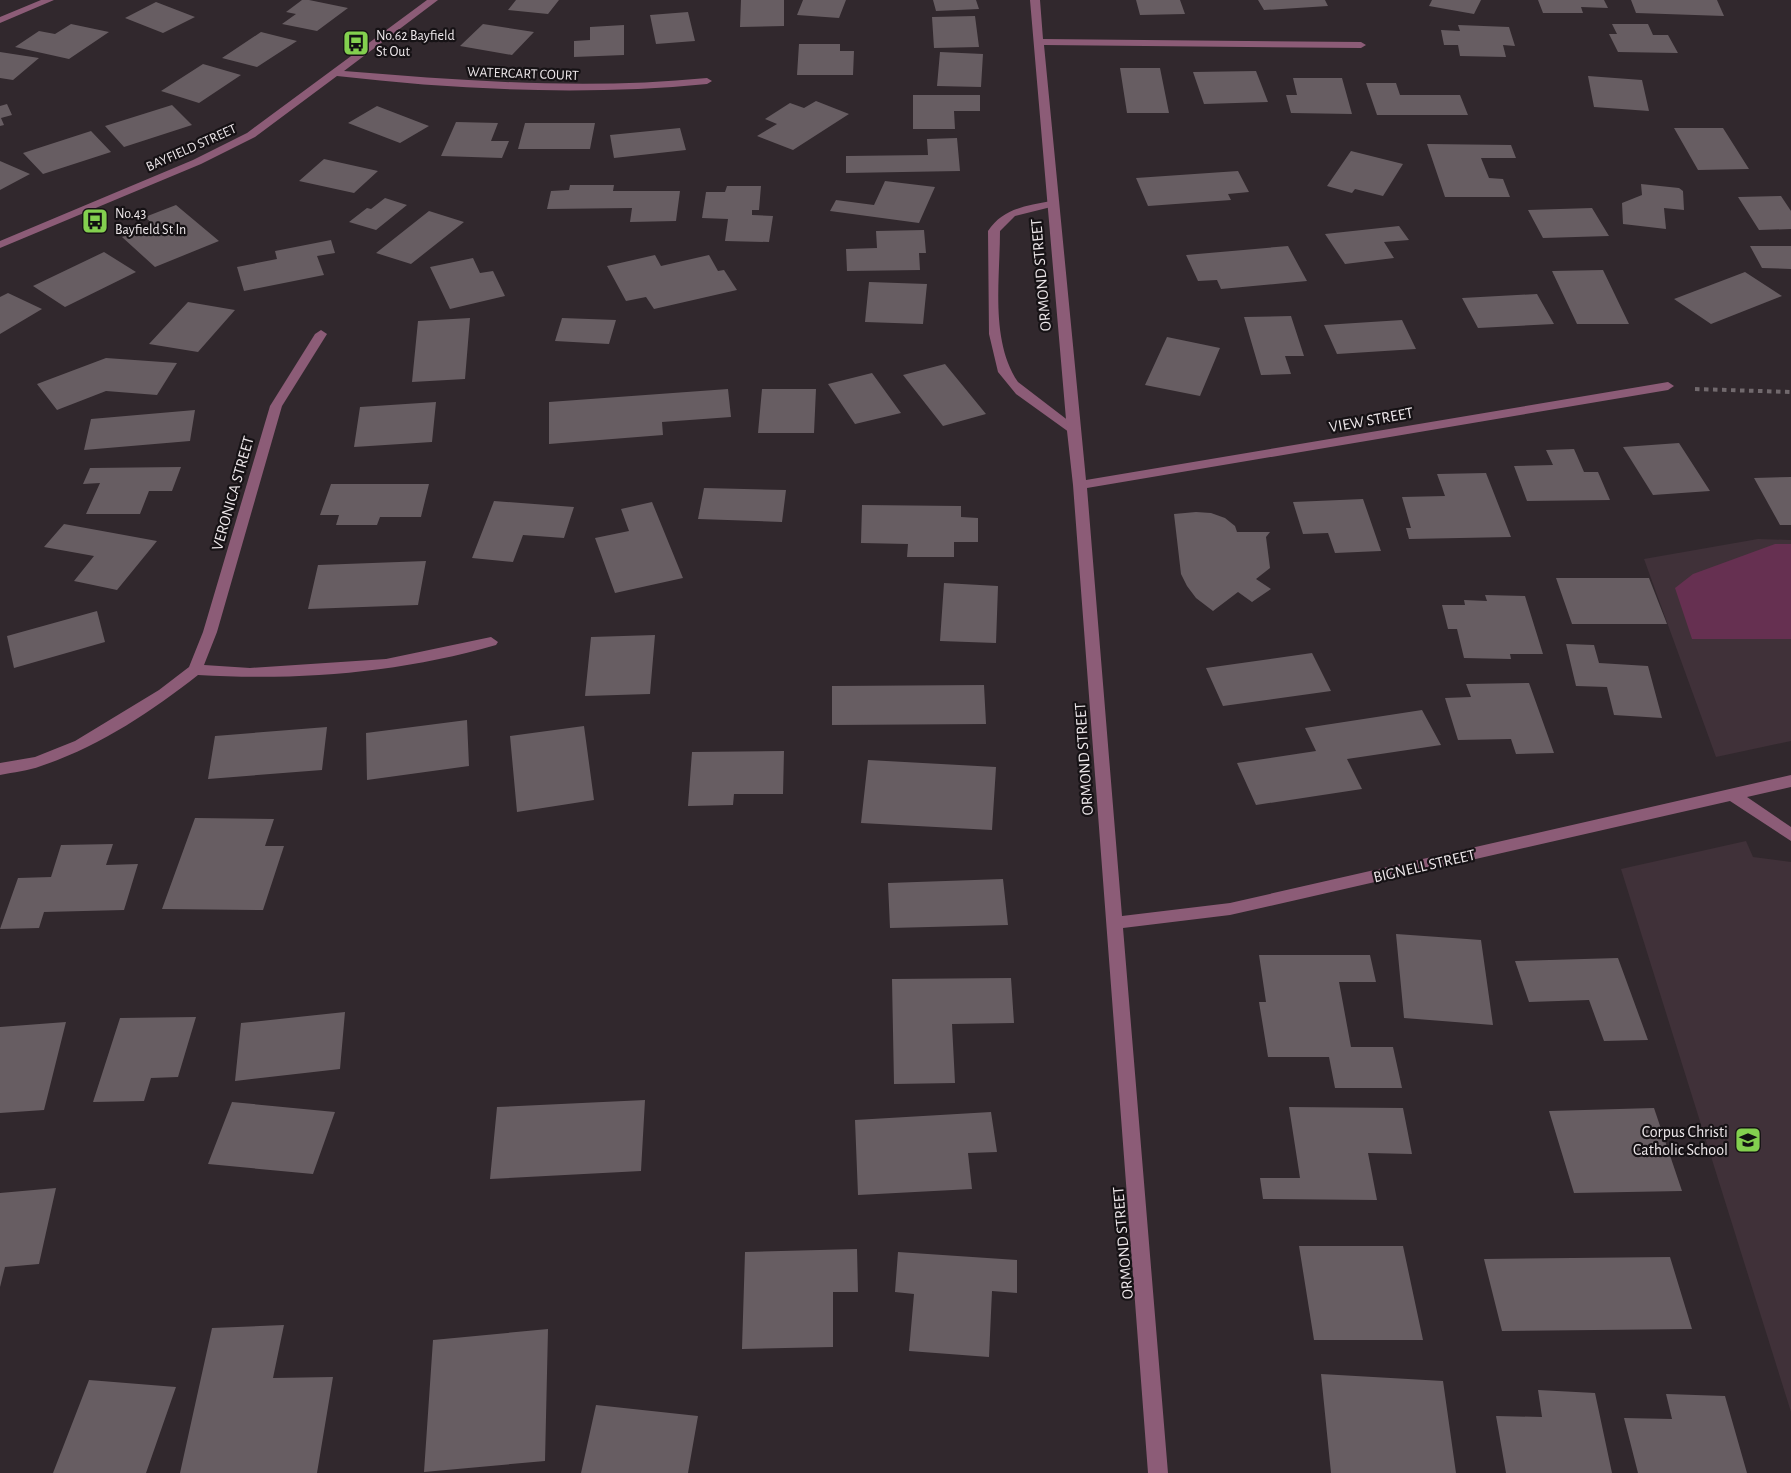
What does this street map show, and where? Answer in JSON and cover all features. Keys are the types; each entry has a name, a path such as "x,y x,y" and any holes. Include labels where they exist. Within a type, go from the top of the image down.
{"street":[{"path":"0,20 49,0"},
{"name":"BAYFIELD STREET","path":"0,244 225,150 272,122 433,0"},
{"name":"ORMOND STREET","path":"1035,0 1072,431 1080,485 1158,1473"},
{"path":"1037,42 1360,45"},
{"name":"WATERCART COURT","path":"338,73 467,84 552,88 617,89 707,81"},
{"path":"1051,204 1008,214 1000,220 994,231 996,349 1002,369 1013,384 1072,431"},
{"name":"VERONICA STREET","path":"195,670 210,632 276,406 321,334"},
{"name":"VIEW STREET","path":"1080,485 1668,386"},
{"path":"0,770 37,762 80,745 164,694 195,670 250,673 386,664 491,642"},
{"name":"BIGNELL STREET","path":"1114,924 1230,909 1791,781"},
{"path":"1733,795 1791,835"}],"path":[{"path":"1668,386 1717,391 1791,392"}],"shaded area":[{"path":"1758,539 1791,540 1791,741 1716,757 1644,559"},
{"path":"1775,544 1791,544 1791,639 1692,639 1675,588 1693,574"},
{"name":"Corpus Christi Catholic School","path":"1746,841 1753,857 1791,862 1791,1412 1621,869"}],"building":[{"path":"302,0 348,8 317,31 282,24 296,14 286,12"},
{"path":"516,0 559,0 548,14 508,10"},
{"path":"741,0 784,0 784,26 740,27"},
{"path":"803,0 846,0 839,18 797,15"},
{"path":"933,0 976,0 979,9 936,11"},
{"path":"1136,0 1180,0 1185,14 1140,15"},
{"path":"1258,0 1325,0 1328,6 1264,10"},
{"path":"1432,0 1481,0 1474,14 1429,6"},
{"path":"1538,0 1604,0 1608,8 1581,7 1583,13 1543,13"},
{"path":"1631,0 1717,0 1724,16 1636,13"},
{"path":"156,2 195,17 163,33 125,18"},
{"path":"688,12 695,41 656,44 650,15"},
{"path":"975,16 979,47 934,48 932,17"},
{"path":"71,24 109,32 69,59 15,47 39,31 55,34"},
{"path":"483,24 534,32 512,55 460,46"},
{"path":"1612,24 1648,24 1653,35 1668,35 1678,53 1618,52 1609,34 1617,34"},
{"path":"624,25 624,55 574,57 574,41 590,40 590,27"},
{"path":"1458,25 1509,27 1515,46 1503,45 1506,57 1460,56 1458,45 1444,45 1441,30 1460,31"},
{"path":"261,32 297,41 257,67 222,58"},
{"path":"799,44 840,44 840,51 854,51 853,75 797,75"},
{"path":"0,52 39,58 13,80 0,78"},
{"path":"940,52 983,54 981,87 937,86"},
{"path":"203,64 241,75 199,103 161,91"},
{"path":"1120,68 1160,68 1169,113 1127,113"},
{"path":"1256,71 1268,102 1204,104 1193,72"},
{"path":"1588,76 1642,80 1649,111 1594,107"},
{"path":"1293,78 1342,78 1352,114 1291,113 1286,95 1297,95"},
{"path":"1366,83 1396,83 1400,95 1460,95 1468,115 1377,115"},
{"path":"913,95 980,95 980,111 954,111 955,129 913,129"},
{"path":"816,101 849,114 793,150 757,136 777,124 765,119 790,103 804,108"},
{"path":"7,104 12,115 1,118 4,125 0,126 0,106"},
{"path":"172,105 192,125 124,147 105,126"},
{"path":"377,106 429,126 400,143 348,123"},
{"path":"456,122 498,123 491,141 509,141 502,158 441,156"},
{"path":"525,123 595,123 590,149 518,149"},
{"path":"680,128 686,150 614,158 610,135"},
{"path":"1674,128 1723,128 1749,169 1698,170"},
{"path":"91,131 111,152 43,174 23,153"},
{"path":"957,138 960,171 846,173 846,156 928,155 927,139"},
{"path":"1427,144 1511,145 1516,158 1481,158 1489,178 1503,179 1510,197 1445,197"},
{"path":"1351,151 1403,164 1383,196 1355,189 1352,193 1327,186"},
{"path":"324,159 378,171 354,193 299,181"},
{"path":"0,161 30,174 0,190"},
{"path":"1238,171 1249,192 1228,194 1231,200 1148,206 1136,178"},
{"path":"885,181 935,187 919,223 830,211 836,200 874,205"},
{"path":"1641,184 1679,188 1683,191 1684,210 1664,208 1666,229 1623,224 1622,203 1642,195"},
{"path":"570,185 614,185 613,191 680,191 676,221 630,222 632,208 547,209 551,191 569,190"},
{"path":"727,186 761,186 759,210 752,210 752,215 773,216 769,242 725,241 728,219 702,218 706,192 725,192"},
{"path":"1781,196 1791,211 1791,229 1759,230 1738,197"},
{"path":"385,198 407,205 376,230 349,222 367,208 371,209"},
{"path":"176,205 219,241 155,267 122,237 154,225 145,217"},
{"path":"1592,208 1609,236 1543,238 1528,210"},
{"path":"429,211 464,222 411,264 376,253"},
{"path":"1399,226 1409,240 1384,242 1394,258 1345,264 1325,234"},
{"path":"924,230 926,253 919,253 920,270 847,271 846,249 877,248 876,231"},
{"path":"331,240 335,253 317,256 324,275 244,291 237,267 277,259 275,251"},
{"path":"1288,246 1307,281 1221,289 1217,280 1198,281 1186,255"},
{"path":"1750,246 1791,246 1791,269 1762,268"},
{"path":"104,252 136,272 65,307 33,286"},
{"path":"655,255 661,266 709,255 718,271 724,270 737,290 654,309 646,297 626,301 607,266"},
{"path":"473,258 480,273 493,271 505,296 450,309 430,267"},
{"path":"1603,270 1629,324 1577,324 1552,271"},
{"path":"1745,272 1782,296 1711,324 1674,299"},
{"path":"869,282 927,284 923,324 865,322"},
{"path":"8,293 42,309 0,334 0,297"},
{"path":"1537,294 1554,324 1478,328 1462,298"},
{"path":"188,302 235,310 198,352 149,344"},
{"path":"1291,316 1304,356 1285,356 1291,374 1261,375 1244,317"},
{"path":"470,318 465,379 412,382 418,321"},
{"path":"562,318 616,320 609,344 555,341"},
{"path":"1402,320 1416,349 1337,354 1324,325"},
{"path":"1167,337 1220,348 1200,396 1145,385"},
{"path":"106,358 177,363 157,395 106,391 57,410 37,384"},
{"path":"945,364 986,414 943,426 903,375"},
{"path":"872,373 901,413 855,424 828,384"},
{"path":"728,389 731,417 662,422 663,435 549,444 549,402"},
{"path":"762,389 816,389 814,433 758,433"},
{"path":"436,402 432,442 354,447 360,407"},
{"path":"195,410 190,441 84,450 91,419"},
{"path":"1679,443 1710,491 1653,495 1623,447"},
{"path":"1574,449 1584,472 1598,472 1610,500 1527,501 1514,466 1553,465 1546,450"},
{"path":"181,467 172,491 149,491 140,514 86,514 100,483 83,484 90,468"},
{"path":"1486,473 1511,537 1409,539 1406,528 1411,528 1402,497 1445,496 1437,474"},
{"path":"1791,477 1791,525 1780,525 1754,478"},
{"path":"331,484 429,484 421,517 380,517 377,525 336,525 339,515 320,515"},
{"path":"704,488 786,490 782,522 698,519"},
{"path":"1363,499 1381,551 1335,553 1328,533 1303,534 1293,502"},
{"path":"494,501 574,507 564,538 523,535 513,562 472,558"},
{"path":"652,502 683,578 615,593 595,538 629,531 621,509"},
{"path":"862,505 961,506 961,517 978,518 978,542 954,542 954,557 907,557 908,544 861,543"},
{"path":"1211,513 1225,518 1235,526 1237,532 1270,532 1266,537 1270,568 1256,579 1271,589 1252,602 1238,592 1213,611 1196,598 1181,574 1174,514"},
{"path":"64,524 157,541 117,590 74,581 94,556 44,547"},
{"path":"426,561 418,605 308,609 318,565"},
{"path":"1556,578 1649,578 1667,624 1572,624"},
{"path":"944,583 998,586 996,643 940,641"},
{"path":"1485,595 1525,596 1543,654 1510,654 1511,659 1464,658 1457,629 1448,629 1442,605 1465,605 1464,600 1487,601"},
{"path":"97,611 105,642 14,668 7,636"},
{"path":"655,635 650,694 585,696 591,637"},
{"path":"1566,644 1594,645 1599,663 1648,666 1662,718 1614,715 1607,687 1576,686"},
{"path":"1312,653 1331,691 1223,706 1206,668"},
{"path":"1529,683 1554,753 1516,754 1511,739 1458,740 1445,698 1471,697 1466,684"},
{"path":"984,685 986,724 832,725 832,686"},
{"path":"1422,710 1441,745 1347,759 1362,789 1256,805 1237,763 1316,751 1305,728"},
{"path":"467,720 469,766 367,780 366,733"},
{"path":"584,726 594,800 517,812 510,736"},
{"path":"327,727 322,770 208,779 215,736"},
{"path":"784,751 783,794 734,794 733,805 688,806 692,752"},
{"path":"868,760 996,767 992,830 861,823"},
{"path":"195,818 274,819 265,846 284,846 263,910 162,909"},
{"path":"113,844 106,865 138,864 124,910 44,912 39,928 0,929 18,878 51,877 61,845"},
{"path":"1003,879 1008,925 890,928 888,883"},
{"path":"1396,934 1481,940 1493,1025 1404,1018"},
{"path":"1259,955 1370,955 1376,982 1339,982 1351,1047 1393,1047 1402,1088 1335,1088 1329,1057 1268,1057 1259,1002 1266,1002"},
{"path":"1618,958 1648,1040 1604,1041 1589,1000 1529,1002 1515,961"},
{"path":"1011,978 1014,1023 952,1024 955,1083 894,1084 892,979"},
{"path":"345,1012 340,1069 235,1081 241,1023"},
{"path":"196,1017 178,1077 151,1078 144,1101 93,1102 120,1018"},
{"path":"66,1022 44,1110 0,1113 0,1027"},
{"path":"645,1100 641,1171 490,1179 497,1107"},
{"path":"232,1102 335,1112 313,1174 208,1164"},
{"path":"1289,1107 1403,1108 1412,1154 1368,1153 1377,1200 1263,1199 1260,1178 1300,1178"},
{"path":"1654,1108 1682,1191 1574,1193 1549,1111"},
{"path":"991,1112 997,1152 968,1153 972,1189 858,1195 855,1120"},
{"path":"56,1188 39,1264 5,1267 0,1287 0,1193"},
{"path":"1299,1246 1403,1246 1423,1340 1314,1340"},
{"path":"857,1249 858,1292 833,1292 833,1347 742,1349 745,1252"},
{"path":"898,1252 1017,1260 1017,1293 992,1291 989,1357 909,1351 914,1294 895,1292"},
{"path":"1670,1257 1692,1329 1502,1331 1484,1259"},
{"path":"284,1325 273,1378 333,1377 317,1473 180,1473 212,1328"},
{"path":"548,1329 545,1461 424,1472 433,1340"},
{"path":"1321,1374 1443,1381 1456,1473 1331,1473"},
{"path":"89,1380 176,1387 146,1473 53,1473"},
{"path":"1538,1390 1595,1393 1612,1473 1506,1473 1496,1416 1542,1417"},
{"path":"1666,1394 1725,1396 1747,1473 1638,1473 1624,1418 1672,1419"},
{"path":"596,1405 698,1416 688,1473 581,1473"}],"place":[{"name":"No.62 Bayfield St Out","path":"356,43"},
{"name":"No.43 Bayfield St In","path":"95,221"},
{"name":"Corpus Christi Catholic School","path":"1748,1140"}]}
